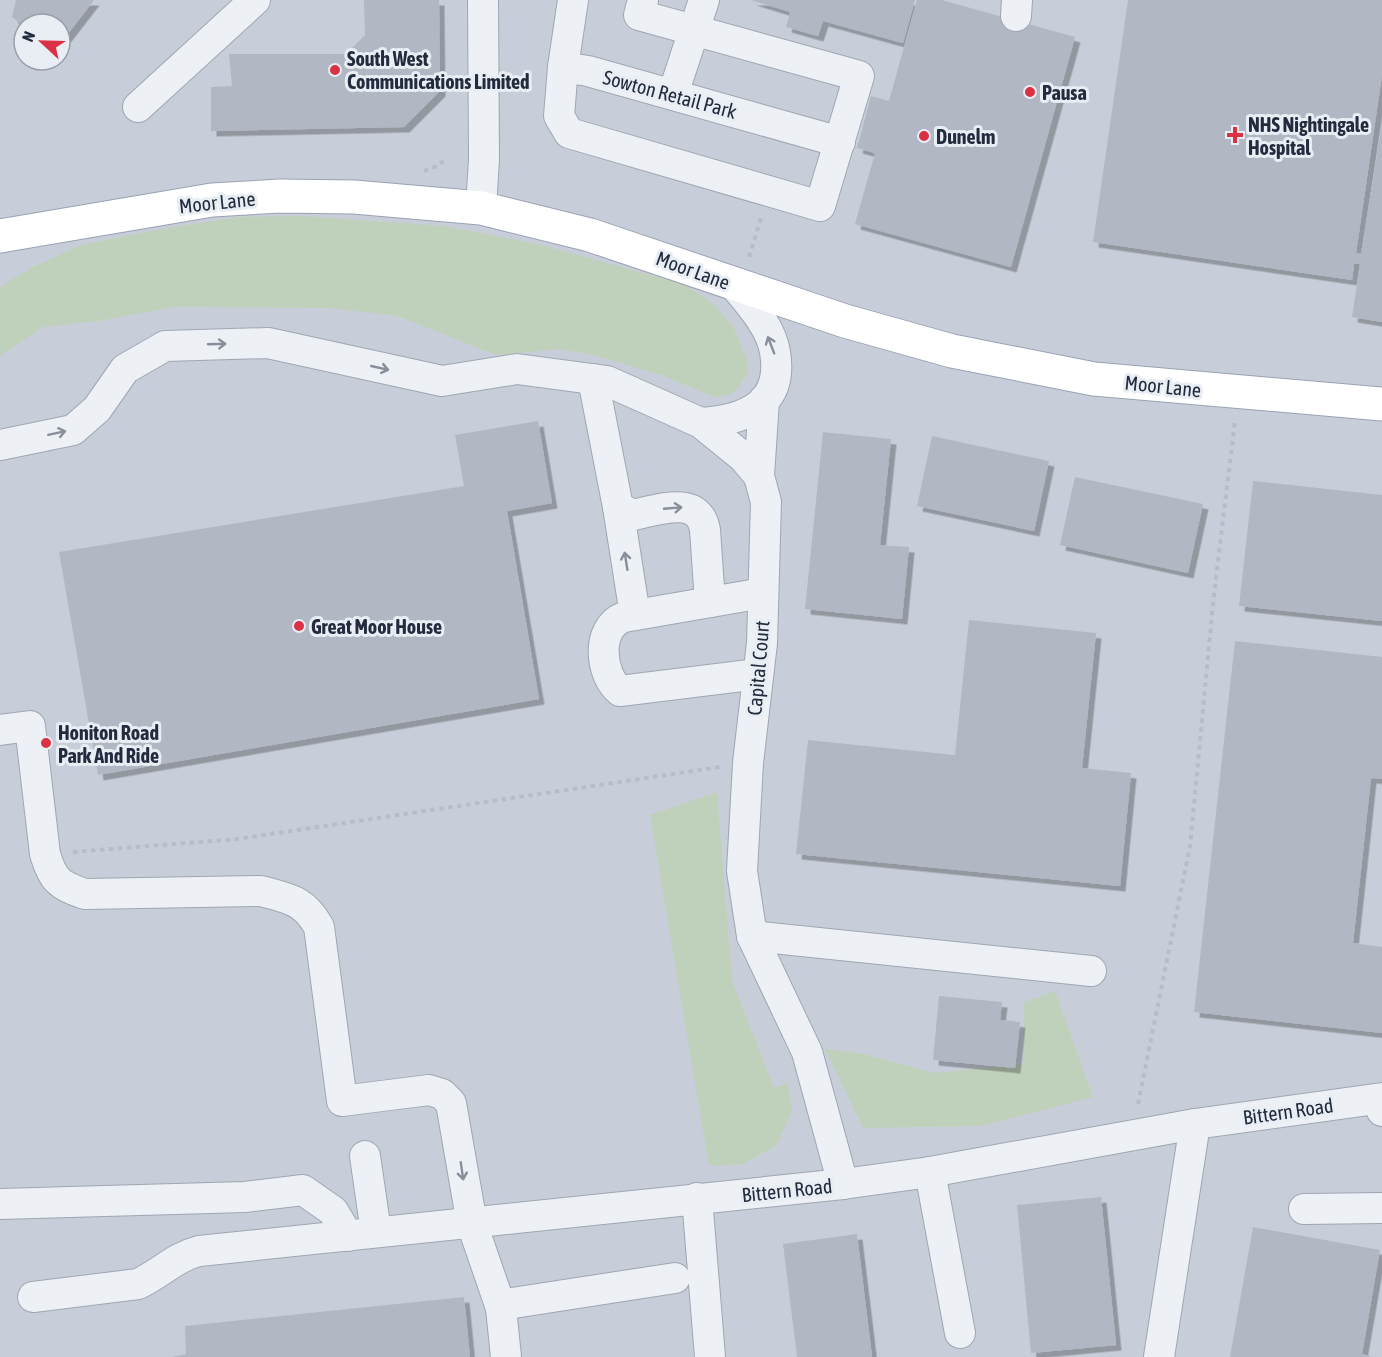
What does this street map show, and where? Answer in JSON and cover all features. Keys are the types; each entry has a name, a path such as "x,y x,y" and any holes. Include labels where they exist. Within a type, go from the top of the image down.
{"main road":[{"name":"Moor Lane","path":"0,236 212,200 280,196 354,197 481,208 601,238 845,321 952,351 1094,379 1382,404"}],"street":[{"path":"138,108 255,0"},
{"path":"481,208 484,159 483,0"},
{"path":"573,0 563,67 559,116 568,133 820,206 859,76 639,15 643,0"},
{"path":"673,94 704,0"},
{"name":"Sowton Retail Park","path":"563,67 673,94 840,142"},
{"path":"701,423 727,421 748,414 764,400 776,377 775,350 756,311 734,285"},
{"path":"0,445 73,430 97,409 125,369 165,346 268,343 442,381 517,369 607,381 645,396 701,423 743,457 759,476"},
{"path":"592,379 618,507 635,615"},
{"name":"Capital Court","path":"764,400 759,476 766,502 763,593 758,674 748,763 742,871 752,936 807,1053 843,1184"},
{"path":"618,507 633,515 673,507 698,511 703,519 705,530 710,602"},
{"path":"758,674 620,691 608,679 603,642 607,628 614,621 635,615 763,593"},
{"path":"0,730 30,726 45,854 50,870 62,886 85,894 261,891 288,898 309,909 320,927 342,1101 429,1090 446,1097 451,1103 472,1224 500,1305 506,1357"},
{"path":"752,936 1091,971"},
{"path":"1382,1098 1382,1111"},
{"name":"Bittern Road","path":"33,1297 138,1284 153,1278 183,1255 843,1184 930,1172 1195,1124 1382,1098"},
{"path":"1159,1357 1195,1124"},
{"path":"362,1234 365,1156"},
{"path":"930,1172 960,1333"},
{"path":"0,1204 245,1197 303,1190 362,1234"},
{"path":"697,1198 710,1357"},
{"path":"1304,1209 1382,1208"},
{"path":"500,1305 675,1278"}],"path":[{"path":"750,254 762,214"},
{"path":"1134,1136 1142,1075 1190,846 1226,482 1239,393"},
{"path":"45,854 237,839 748,763"}],"shaded area":[{"path":"0,0 1382,0 1382,1357 0,1357"}],"green space":[{"path":"304,216 445,226 542,245 686,285 712,303 733,326 747,360 748,372 737,389 728,395 714,397 661,375 597,356 560,349 496,355 397,316 328,308 175,307 99,321 43,327 0,356 0,287 31,268 81,245 155,230 239,217"},
{"path":"717,792 732,980 774,1088 788,1083 792,1111 777,1145 743,1164 709,1166 650,815"},
{"path":"1055,991 1093,1097 981,1126 863,1128 825,1049 860,1053 935,1073 1023,1064 1024,1002"}],"building":[{"path":"16,0 94,0 72,28 72,12 13,12"},
{"name":"South West Communications Limited","path":"364,0 439,0 440,91 404,127 211,131 211,87 232,86 229,54 346,54 365,35"},
{"path":"751,0 915,0 903,43 823,21 818,36 786,27 790,12"},
{"path":"917,0 942,0 1075,37 1011,267 855,224 875,153 857,148 871,96 889,101"},
{"name":"NHS Nightingale Hospital","path":"1128,0 1382,0 1382,75 1356,253 1361,254 1382,123 1382,322 1352,317 1360,264 1354,264 1352,280 1093,242"},
{"name":"Great Moor House","path":"538,421 552,503 507,511 539,699 98,775 59,552 464,486 455,435"},
{"path":"823,432 891,439 880,545 909,547 902,619 805,609"},
{"path":"932,436 1049,461 1034,531 917,506"},
{"path":"1075,477 1203,504 1188,573 1060,545"},
{"path":"1253,481 1382,495 1382,621 1239,606"},
{"path":"969,620 1096,633 1082,768 1131,773 1120,886 796,854 808,740 955,755"},
{"path":"1235,641 1382,657 1382,779 1371,778 1353,943 1382,947 1382,1033 1194,1012"},
{"path":"939,996 1002,1002 1000,1020 1020,1022 1015,1068 933,1060"},
{"path":"1101,1197 1116,1345 1031,1353 1017,1205"},
{"path":"1253,1227 1380,1250 1362,1354 1373,1357 1230,1357"},
{"path":"857,1234 872,1357 797,1357 783,1244"},
{"path":"464,1297 470,1357 172,1357 186,1354 185,1326"}],"place":[{"name":"South West Communications Limited","path":"335,70"},
{"name":"Pausa","path":"1030,92"},
{"name":"NHS Nightingale Hospital","path":"1235,135"},
{"name":"Dunelm","path":"924,136"},
{"name":"Great Moor House","path":"299,626"},
{"name":"Honiton Road Park And Ride","path":"46,743"}]}
